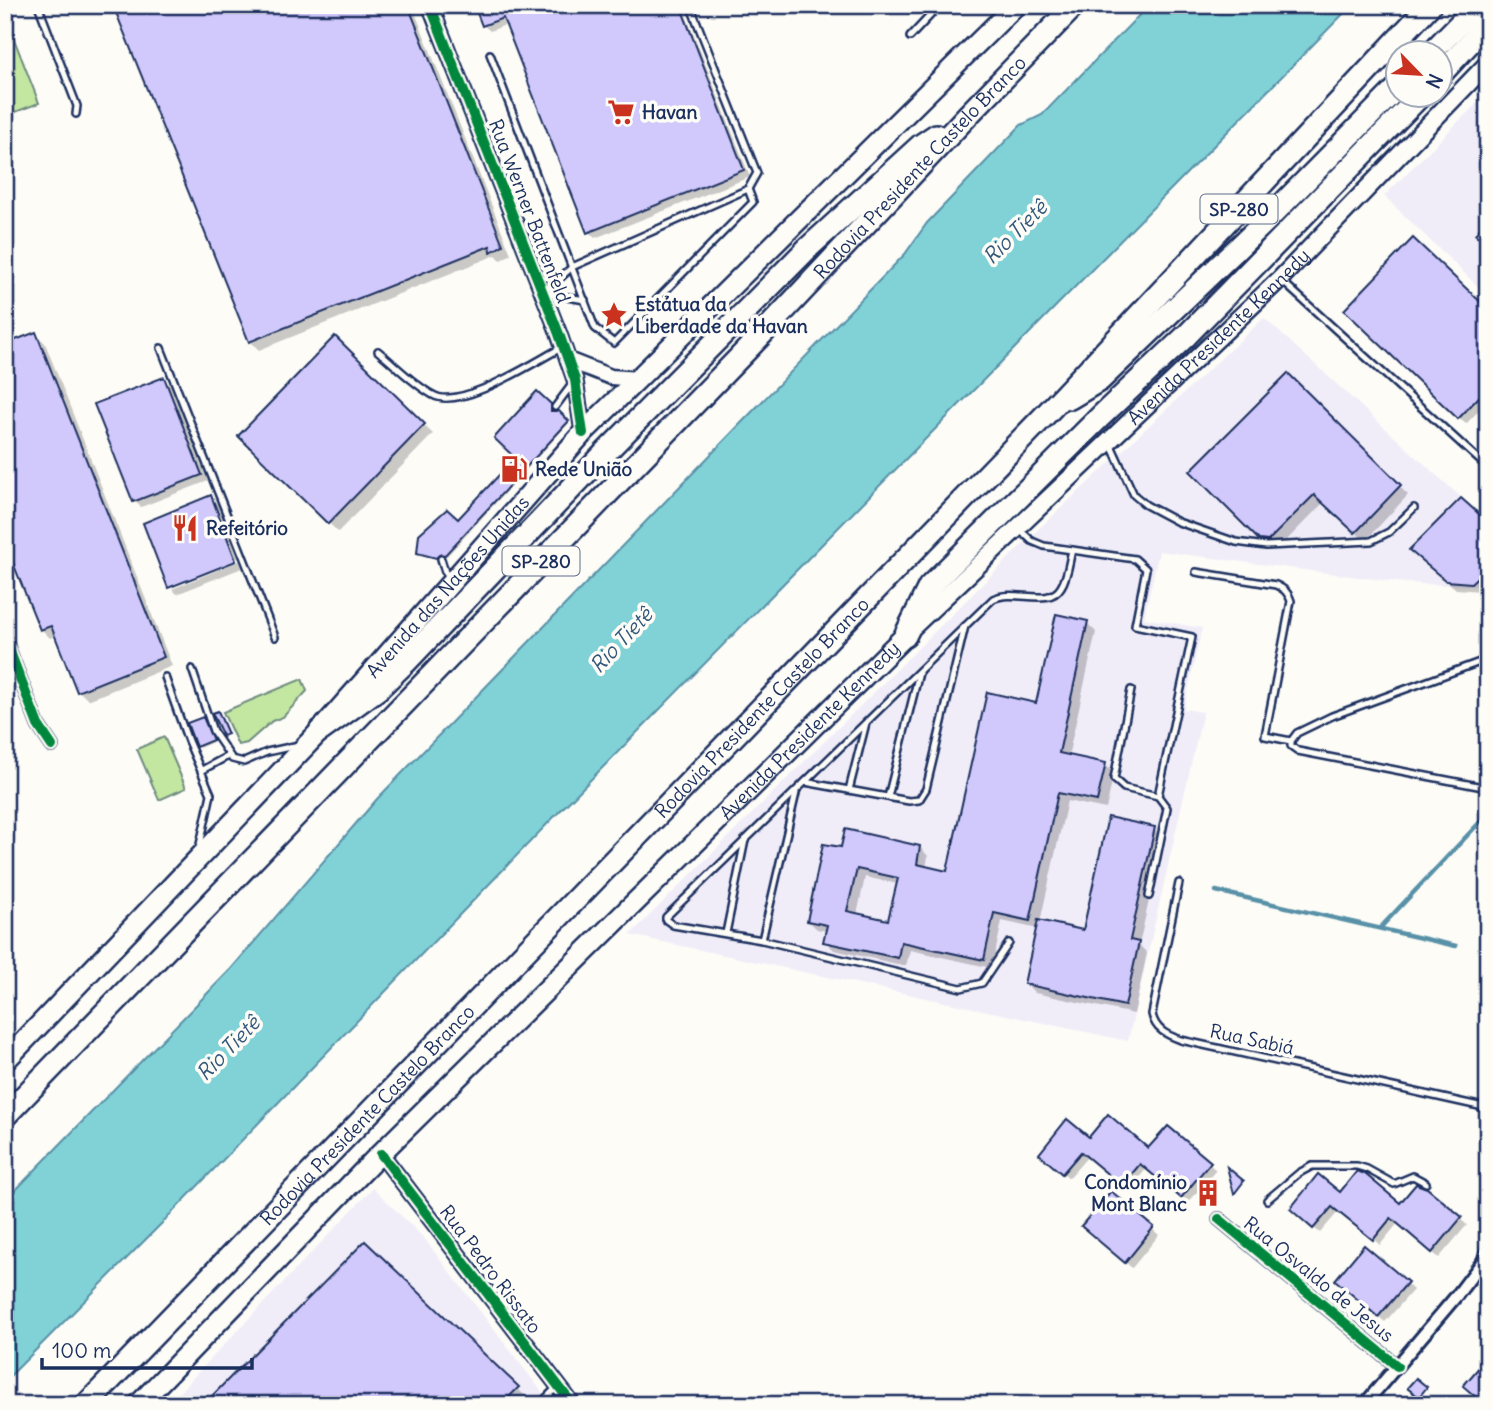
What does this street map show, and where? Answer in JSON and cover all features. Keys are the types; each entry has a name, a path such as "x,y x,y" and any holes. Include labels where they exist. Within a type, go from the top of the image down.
{"highway":[{"name":"Avenida das Nações Unidas","path":"5,1061 314,737 583,433 1016,5"},
{"name":"Rodovia Presidente Castelo Branco","path":"5,1116 764,332 1075,5"},
{"name":"Rodovia Presidente Castelo Branco","path":"86,1405 1048,412 1430,5"},
{"path":"1446,38 1478,5"},
{"path":"1454,60 1488,23"},
{"path":"1048,412 1100,380 1267,220 1384,101"},
{"path":"905,636 929,587 1214,308 1408,108"},
{"path":"314,737 378,689 406,662 604,454 808,248 920,145 967,116"},
{"name":"Avenida Presidente Kennedy","path":"138,1405 381,1154 905,636"}],"main road":[{"name":"Avenida Presidente Kennedy","path":"905,636 1016,527 1110,442 1280,279 1485,70"}],"street":[{"name":"Rua Werner Battenfeld","path":"430,5 566,353 575,380 583,433"},
{"path":"566,353 611,377 638,379"},
{"path":"5,639 38,726 52,746"},
{"name":"Rua Pedro Rissato","path":"381,1154 573,1405"},
{"name":"Rua Osvaldo de Jesus","path":"1219,1219 1397,1366"},
{"path":"1364,1405 1458,1294 1483,1261 1488,1248"}],"lane":[{"path":"38,5 77,106 76,114"},
{"path":"544,293 572,267 748,189 757,173 690,5"},
{"path":"910,37 940,5"},
{"path":"491,54 595,328 614,343 753,202 748,189"},
{"path":"1280,279 1488,468"},
{"path":"544,293 584,300"},
{"path":"161,348 275,637"},
{"path":"378,351 434,396 447,400 476,393 566,353"},
{"path":"555,407 575,380"},
{"path":"1110,442 1133,495 1158,513 1236,542 1266,546 1371,541 1389,532 1414,508"},
{"path":"1016,527 1037,544 1130,558 1139,562 1146,569 1135,625 1192,637 1158,796"},
{"path":"1009,943 982,983 961,988 762,940 673,925 666,917 993,599 1001,595 1047,598 1056,593 1067,574 1072,550"},
{"path":"441,559 445,572 453,581"},
{"path":"1196,572 1276,585 1288,594 1291,601 1265,736 1291,741"},
{"path":"805,782 909,802 919,800 926,789 965,626"},
{"path":"1488,659 1332,716 1297,733 1291,741 1291,746 1298,751 1488,788"},
{"path":"192,669 213,731 232,759 244,762 314,737"},
{"path":"888,797 920,670"},
{"path":"165,677 188,741 211,790 196,861"},
{"path":"1131,690 1115,783 1124,788 1158,796 1167,808 1149,896"},
{"path":"849,790 866,723"},
{"path":"202,770 228,756"},
{"path":"762,940 796,790"},
{"path":"726,933 745,840"},
{"name":"Rua Sabiá","path":"1180,883 1152,1014 1155,1025 1162,1032 1181,1040 1488,1108"},
{"path":"1267,1200 1299,1173 1312,1166 1357,1166 1394,1184 1413,1177 1426,1183"},
{"path":"539,1405 558,1386"}],"shaded area":[{"path":"1488,92 1488,296 1384,196"},
{"path":"1264,318 1488,522 1488,587 1405,583 1159,551 1144,618 1202,628 1184,709 1203,712 1128,1041 630,935 1029,538"},
{"path":"373,1188 423,1237 552,1405 167,1405"}],"green space":[{"path":"5,16 39,103 5,116"},
{"path":"302,679 307,691 283,717 272,721 247,743 238,745 223,712"},
{"path":"164,737 186,788 159,800 137,749"}],"water":[{"name":"Rio Tietê","path":"1149,5 1352,5 552,819 162,1223 5,1381 5,1201 231,969 377,799 905,254 927,223 1021,125 1042,115"}],"building":[{"path":"113,5 408,5 503,245 491,252 490,246 249,342"},
{"path":"474,5 680,5 744,170 587,233 503,18 482,26"},
{"path":"1488,220 1488,247 1475,234"},
{"path":"1413,238 1488,309 1488,405 1479,397 1458,419 1344,310"},
{"path":"36,332 164,657 77,692 51,626 40,630 5,543 5,344"},
{"path":"335,336 425,424 328,524 238,436"},
{"path":"1288,373 1401,485 1355,533 1314,495 1268,541 1259,540 1190,471"},
{"path":"164,377 202,475 133,502 94,404"},
{"name":"Rede União","path":"537,391 551,404 551,411 559,411 569,421 445,555 440,554 436,558 417,553 419,534 447,509 458,519 515,458 494,438"},
{"path":"211,495 236,561 168,588 143,523"},
{"path":"1461,498 1488,522 1488,567 1471,583 1446,581 1409,550"},
{"path":"1056,614 1088,621 1059,753 1106,763 1097,801 1058,793 1030,921 994,913 984,960 901,942 898,958 823,942 827,925 807,921 823,844 841,847 845,829 920,846 917,864 947,871 987,692 1036,703","holes":["857,869 898,878 888,920 847,911"]},
{"path":"218,711 228,734 223,736 212,713"},
{"path":"203,717 213,740 196,747 187,723"},
{"path":"1108,817 1155,827 1130,940 1139,942 1125,1006 1024,984 1038,920 1083,930"},
{"path":"1108,1114 1148,1148 1168,1126 1211,1162 1181,1198 1140,1164 1122,1186 1081,1152 1062,1174 1039,1154 1067,1119 1089,1137"},
{"path":"1227,1167 1244,1181 1234,1194"},
{"path":"1357,1171 1365,1174 1400,1203 1416,1184 1427,1188 1462,1217 1432,1253 1391,1218 1373,1240 1332,1207 1313,1229 1290,1209 1318,1174 1340,1192"},
{"path":"1111,1191 1154,1227 1125,1263 1081,1226"},
{"path":"365,1241 519,1387 501,1405 203,1405"},
{"path":"1364,1245 1408,1282 1378,1317 1335,1280"},
{"path":"1488,1357 1488,1405 1485,1405 1463,1386"},
{"path":"1416,1378 1427,1387 1419,1397 1407,1388"}],"waterway":[{"path":"1380,928 1480,822"},
{"path":"1216,891 1456,946"}],"cycle path":[{"path":"430,5 559,334 575,380 583,433"},
{"path":"5,639 38,725 52,746"},
{"path":"381,1154 573,1405"},
{"path":"1219,1219 1397,1366"}],"place":[{"name":"Havan","path":"621,112"},
{"name":"Estátua da Liberdade da Havan","path":"614,315"},
{"name":"Rede União","path":"514,469"},
{"name":"Refeitório","path":"185,528"},
{"name":"Condomínio Mont Blanc","path":"1208,1193"}]}
